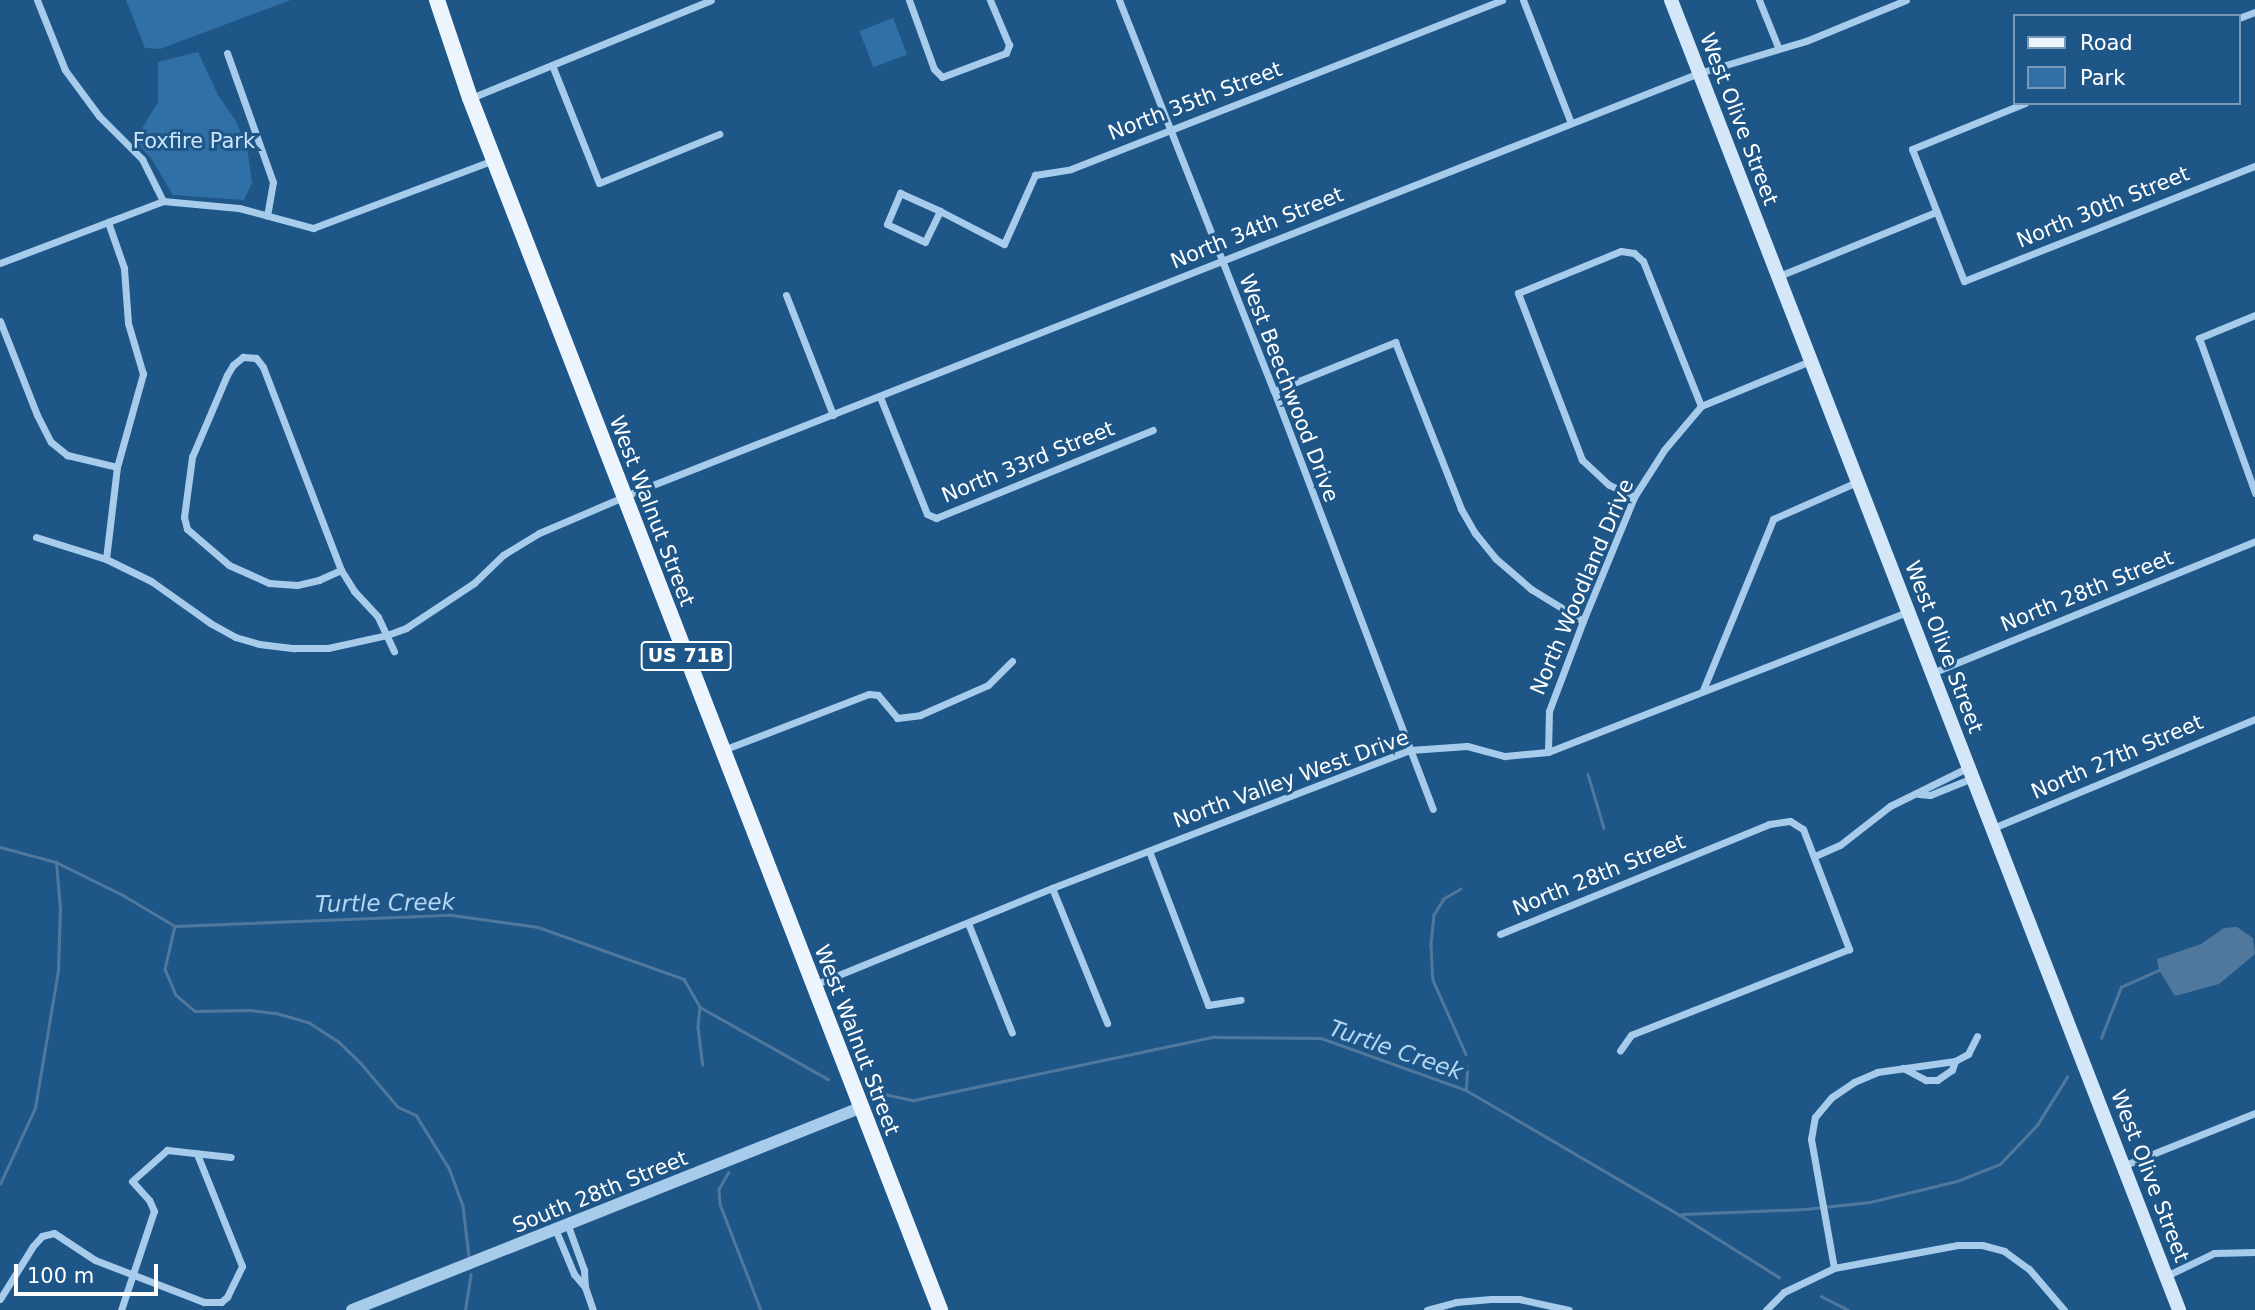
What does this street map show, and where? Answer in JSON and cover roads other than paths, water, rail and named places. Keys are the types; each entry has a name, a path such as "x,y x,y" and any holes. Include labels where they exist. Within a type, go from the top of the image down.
{"main road":[{"name":"West Walnut Street","path":"437,0 470,98 940,1310"},
{"name":"West Olive Street","path":"1671,0 1860,481 1931,673 2125,1165 2179,1310"}],"street":[{"path":"37,0 65,70 99,116 142,159 163,201"},
{"path":"470,98 711,0"},
{"path":"909,0 933,69 942,77 1006,53 1009,46 990,0"},
{"name":"West Beechwood Drive","path":"1119,0 1433,809"},
{"name":"North 35th Street","path":"940,211 925,242 887,224 900,193 940,211 1004,244 1035,175 1071,169 1502,0"},
{"path":"1523,0 1571,123"},
{"path":"1759,0 1778,47"},
{"name":"North 34th Street","path":"36,537 106,559 151,581 223,630 259,644 328,648 387,635 406,628 474,583 503,555 539,533 624,497 1699,73 1778,47 1806,41 1901,1"},
{"path":"228,53 273,182 267,215"},
{"path":"552,65 599,183 719,134"},
{"path":"1778,276 1936,212 1912,149 2020,105"},
{"path":"0,263 163,201 239,208 313,228 494,159"},
{"name":"North 30th Street","path":"1936,212 1965,281 2255,166"},
{"path":"106,559 117,467 143,374 128,323 124,268 108,222"},
{"path":"1634,497 1609,485 1581,460 1518,293 1621,251 1634,253 1643,261 1701,405"},
{"path":"786,295 833,415"},
{"path":"2255,315 2199,338 2255,493"},
{"path":"0,321 37,415 51,442 67,455 117,467"},
{"path":"1273,391 1395,342 1461,509 1475,533 1495,558 1531,589 1583,621"},
{"path":"341,570 319,580 297,584 269,583 229,565 187,528 184,517 192,457 227,374 243,357 256,358 263,367 341,570 354,591 378,617 394,652"},
{"name":"North Woodland Drive","path":"1548,752 1549,711 1583,621 1634,497 1664,450 1701,405 1811,360"},
{"name":"North 33rd Street","path":"880,397 927,513 936,518 1153,430"},
{"path":"1703,690 1773,519 1860,481"},
{"name":"North 28th Street","path":"1931,673 2255,541"},
{"name":"North Valley West Drive","path":"813,986 1052,888 1410,750 1467,746 1505,756 1548,752 1908,612"},
{"path":"723,751 869,694 878,695 897,718 920,715 988,685 1012,661"},
{"name":"North 27th Street","path":"1992,829 2255,719"},
{"path":"1620,1051 1631,1035 1849,949 1815,856 1840,845 1890,806 1919,794 1927,787 1970,772"},
{"name":"North 28th Street","path":"1500,934 1769,824 1790,821 1802,829 1815,856"},
{"path":"1149,851 1208,1005 1241,1000"},
{"path":"1052,888 1107,1023"},
{"path":"968,923 1012,1033"},
{"path":"1834,1268 1811,1139 1815,1117 1832,1097 1854,1082 1877,1072 1955,1061 1968,1054 1977,1036"},
{"path":"1902,1068 1926,1080 1937,1080 1952,1070 1955,1061"},
{"name":"South 28th Street","path":"352,1310 562,1229 862,1107"},
{"path":"2125,1165 2255,1113"},
{"path":"121,1310 154,1211 149,1200 132,1181 167,1150 231,1157"},
{"path":"0,1299 33,1246 42,1236 54,1233 95,1259 133,1275 212,1304 227,1297 242,1266 197,1154"},
{"path":"562,1229 574,1274 585,1287"},
{"path":"562,1229 584,1270 585,1287 593,1310"},
{"path":"1766,1310 1784,1292 1834,1268 1958,1245 1982,1245 2004,1251 2029,1269 2064,1310"},
{"path":"2166,1276 2214,1253 2255,1252"},
{"path":"1427,1310 1455,1302 1491,1299 1530,1300 1569,1310"}],"waterway":[{"path":"1588,774 1604,828"},
{"name":"Turtle Creek","path":"0,847 56,862 123,895 175,926 452,915 538,927 684,979 700,1007 828,1079"},
{"path":"0,1184 35,1108 58,971 60,909 56,862"},
{"path":"1461,889 1444,899 1434,915 1431,945 1433,980 1466,1054"},
{"path":"175,926 165,969 176,995 195,1011 250,1010 276,1013 310,1023 338,1041 360,1062 398,1107 416,1115 449,1168 463,1206 469,1256"},
{"path":"2101,1038 2121,987 2159,970"},
{"path":"700,1007 698,1027 703,1065"},
{"name":"Turtle Creek","path":"875,1092 914,1100 1214,1037 1321,1038 1466,1090 1680,1215 1779,1277"},
{"path":"1466,1089 1467,1067"},
{"path":"1682,1214 1805,1209 1870,1202 1957,1181 2000,1164 2037,1125 2067,1077"},
{"path":"729,1172 719,1189 720,1204 761,1310"},
{"path":"465,1310 471,1274"},
{"name":"Turtle Creek","path":"1821,1296 1849,1310"}],"park label":[{"name":"Foxfire Park","path":"194,141"}]}
